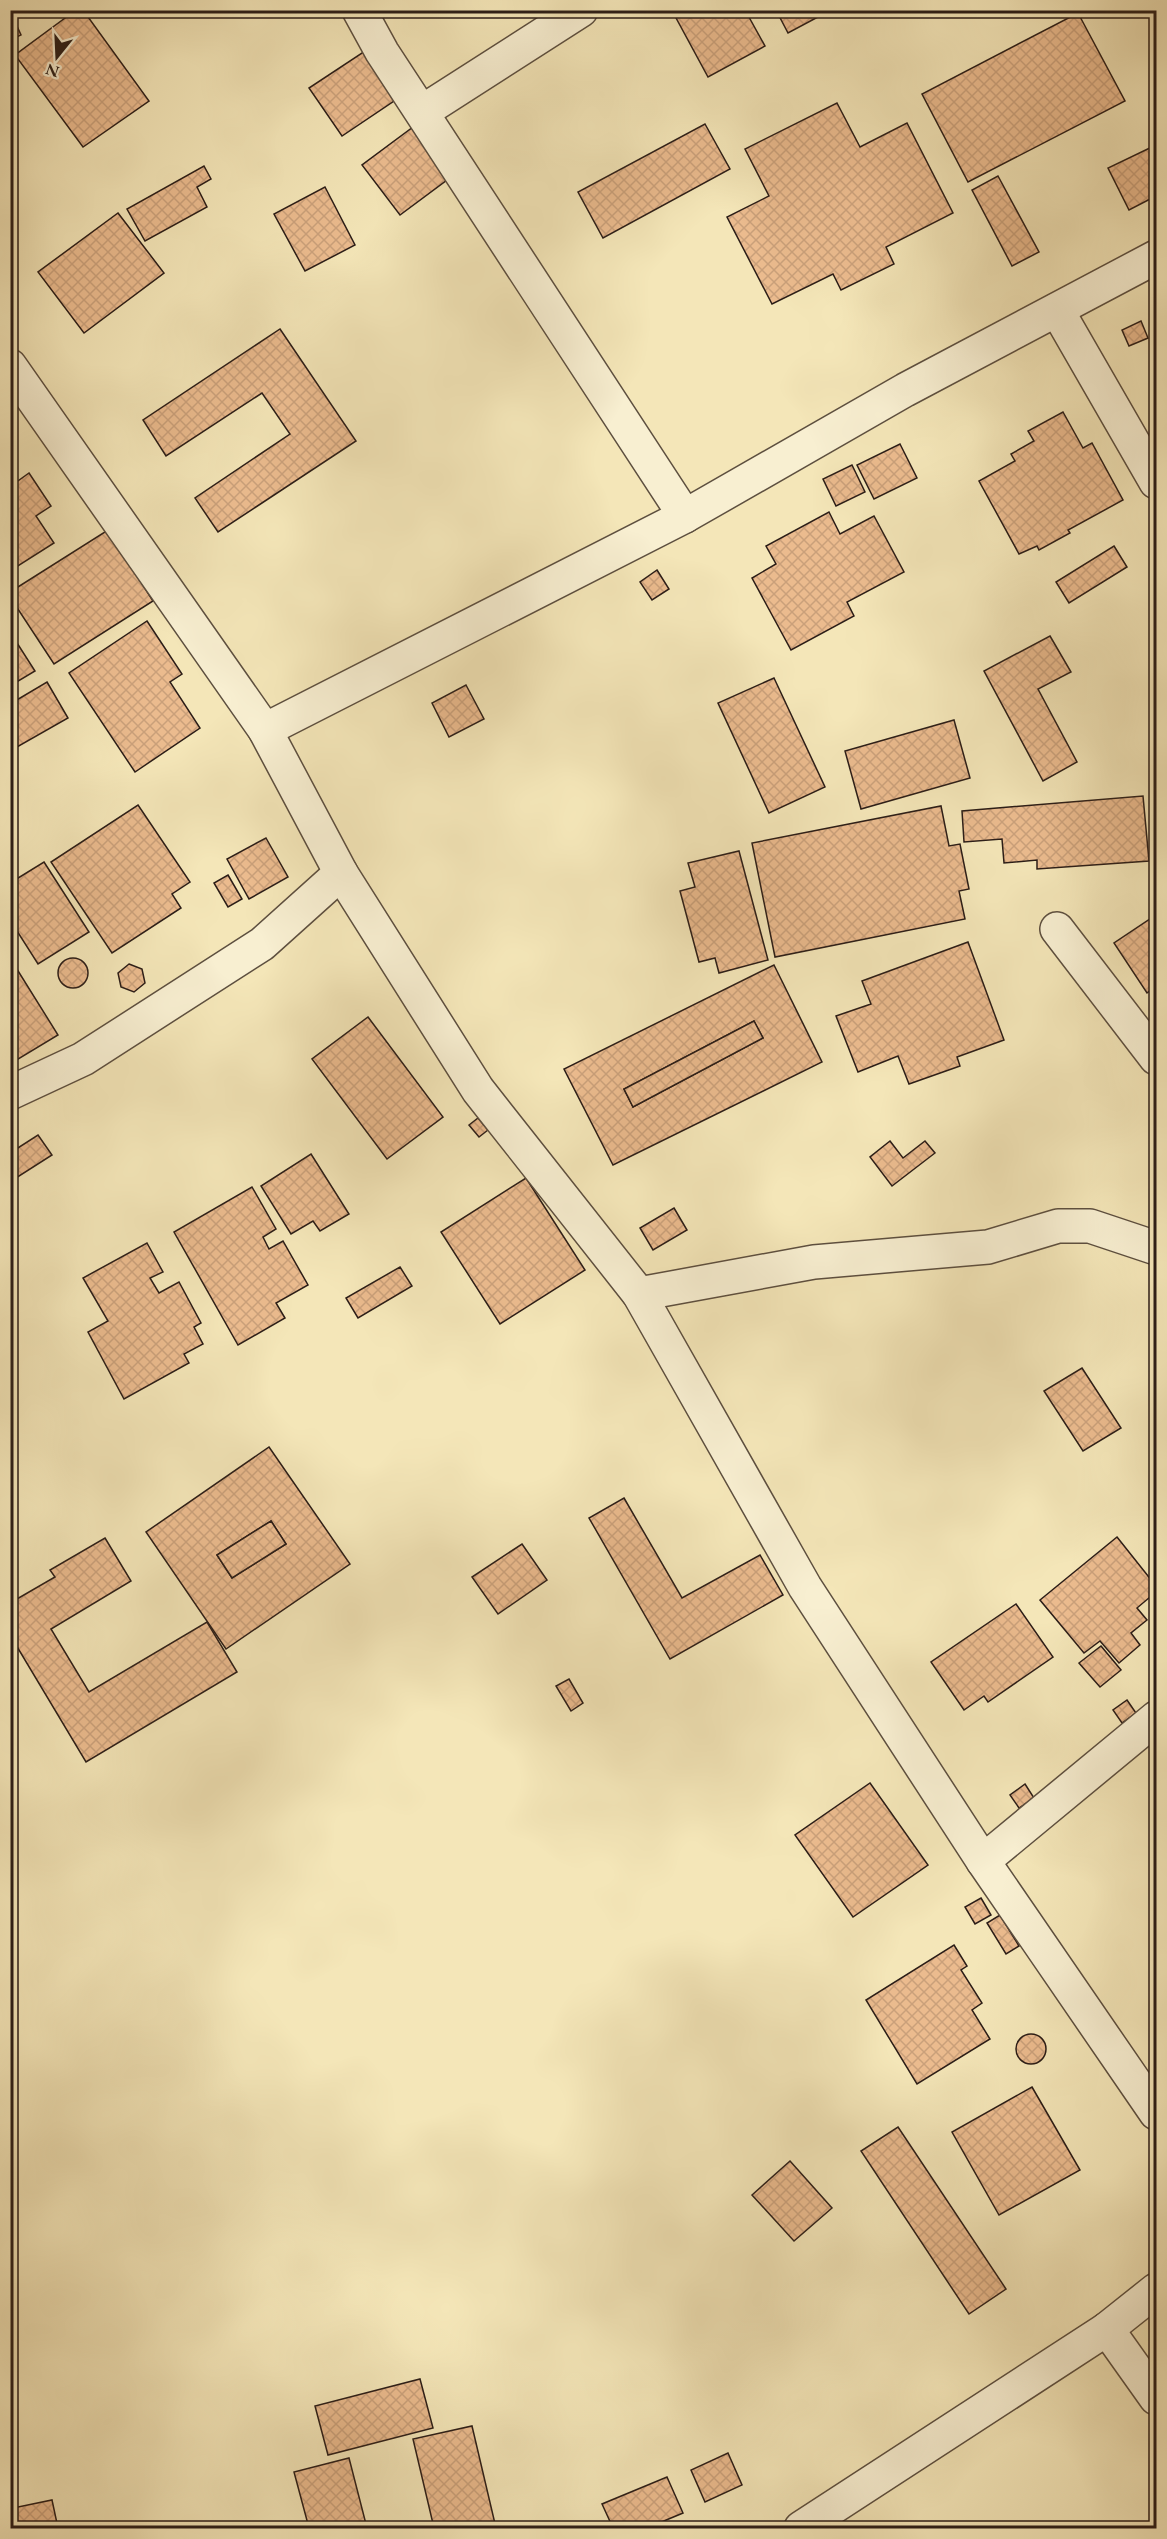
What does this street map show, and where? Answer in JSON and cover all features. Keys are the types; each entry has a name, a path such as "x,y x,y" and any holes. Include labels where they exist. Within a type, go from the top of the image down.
{"street":[{"path":"359,10 422,112 685,516"},
{"path":"422,112 581,10"},
{"path":"265,730 685,516 905,390 1156,257"},
{"path":"1057,310 1156,482"},
{"path":"10,366 265,730 342,873 478,1090 519,1145 639,1294 805,1587 983,1861 1156,2113"},
{"path":"10,1093 83,1059 253,950 342,873"},
{"path":"1057,929 1156,1058"},
{"path":"639,1294 814,1263 988,1247 1058,1226 1090,1226 1156,1248"},
{"path":"983,1861 1156,1718"},
{"path":"816,2524 1107,2329 1156,2290"},
{"path":"1107,2329 1156,2398"}],"building":[{"path":"10,10 30,10 12,19"},
{"path":"76,10 83,10 149,101 83,147 15,55"},
{"path":"686,10 745,10 765,46 708,77 675,16"},
{"path":"776,10 831,10 788,33"},
{"path":"1078,13 1125,101 968,182 922,94"},
{"path":"16,24 21,35 10,40 10,27"},
{"path":"365,51 397,99 342,136 309,88"},
{"path":"837,103 860,147 907,123 953,213 886,247 894,264 841,290 833,274 772,304 727,217 769,196 745,149"},
{"path":"705,124 730,169 603,238 578,192"},
{"path":"413,127 451,177 400,215 362,165"},
{"path":"1156,145 1156,196 1129,210 1108,168"},
{"path":"204,166 211,179 197,187 207,207 145,241 127,209"},
{"path":"998,176 1039,252 1012,266 972,190"},
{"path":"325,187 355,245 305,271 274,214"},
{"path":"118,213 164,273 84,333 38,272"},
{"path":"1141,321 1148,338 1129,346 1122,330"},
{"path":"280,329 356,441 218,532 195,498 290,434 262,393 166,456 143,420"},
{"path":"1063,412 1083,448 1092,443 1123,500 1068,530 1070,533 1039,550 1037,546 1019,554 979,481 1015,461 1011,454 1034,441 1028,431"},
{"path":"900,444 917,478 874,499 857,465"},
{"path":"852,465 865,492 836,506 823,479"},
{"path":"29,473 51,506 36,516 54,543 10,571 10,476 15,483"},
{"path":"829,512 840,534 874,516 904,572 847,602 854,616 791,650 752,578 776,564 766,546"},
{"path":"108,530 153,601 54,664 10,597 10,592"},
{"path":"1114,546 1127,567 1069,603 1056,582"},
{"path":"657,570 669,589 652,600 640,582"},
{"path":"147,621 182,674 170,682 200,728 135,772 69,673"},
{"path":"10,632 35,671 10,686"},
{"path":"1050,636 1071,672 1038,689 1077,762 1043,781 984,671"},
{"path":"774,678 825,787 769,813 718,703"},
{"path":"47,682 68,718 10,751 10,704"},
{"path":"466,685 484,719 449,737 432,703"},
{"path":"954,720 970,778 861,809 845,751"},
{"path":"1143,796 1149,861 1037,869 1037,860 1004,863 1002,839 964,842 962,811"},
{"path":"138,805 190,882 172,894 181,908 112,953 51,862"},
{"path":"941,806 949,846 960,844 969,889 959,891 965,919 775,957 752,843"},
{"path":"266,838 288,877 249,899 227,859"},
{"path":"739,851 768,960 719,973 715,958 699,962 680,891 695,887 688,863"},
{"path":"44,862 89,932 38,964 10,920 10,883"},
{"path":"228,875 242,899 228,907 214,883"},
{"path":"1156,915 1156,986 1147,993 1114,943"},
{"path":"968,942 1004,1040 957,1057 960,1066 909,1084 898,1056 858,1072 836,1016 871,1004 862,981"},
{"path":"10,958 58,1035 10,1064"},
{"path":"73,958 84,962 88,973 84,984 73,988 62,984 58,973 62,962"},
{"path":"129,964 142,969 145,983 134,992 121,987 118,973"},
{"path":"774,965 822,1062 613,1165 564,1069","holes":["754,1021 763,1038 633,1107 624,1089"]},
{"path":"368,1017 443,1117 387,1159 312,1059"},
{"path":"754,1021 763,1038 633,1107 624,1089"},
{"path":"478,1118 488,1130 479,1137 469,1125"},
{"path":"38,1135 52,1155 16,1178 10,1170 10,1153"},
{"path":"890,1141 903,1158 925,1141 935,1153 892,1186 870,1157"},
{"path":"311,1154 349,1214 320,1231 313,1221 291,1234 261,1186"},
{"path":"526,1178 585,1270 500,1324 441,1232"},
{"path":"252,1187 276,1229 263,1237 269,1249 283,1241 308,1285 276,1303 285,1318 238,1345 174,1232"},
{"path":"674,1208 687,1230 653,1250 640,1228"},
{"path":"147,1243 163,1272 150,1278 159,1293 179,1282 201,1323 194,1327 203,1344 184,1354 189,1363 124,1399 88,1332 108,1321 83,1278"},
{"path":"400,1267 412,1286 358,1318 346,1298"},
{"path":"1082,1368 1121,1428 1083,1451 1044,1391"},
{"path":"269,1447 350,1564 226,1649 146,1532","holes":["271,1521 286,1544 232,1578 217,1555"]},
{"path":"624,1498 682,1598 760,1555 783,1595 670,1659 589,1518"},
{"path":"271,1521 286,1544 232,1578 217,1555"},
{"path":"1117,1537 1156,1586 1156,1592 1137,1608 1147,1620 1131,1633 1140,1645 1119,1663 1100,1641 1084,1653 1040,1600"},
{"path":"105,1538 131,1581 51,1629 89,1692 207,1622 237,1672 86,1762 10,1635 10,1603 55,1577 50,1570"},
{"path":"522,1544 547,1580 498,1614 472,1577"},
{"path":"1016,1604 1053,1657 988,1702 984,1696 964,1710 931,1662"},
{"path":"1101,1646 1121,1670 1100,1687 1079,1663"},
{"path":"569,1679 583,1703 571,1711 556,1686"},
{"path":"1127,1700 1136,1713 1122,1723 1113,1710"},
{"path":"870,1783 928,1865 853,1917 795,1835"},
{"path":"1025,1784 1034,1798 1019,1808 1010,1795"},
{"path":"981,1898 991,1915 975,1924 965,1907"},
{"path":"1000,1915 1019,1946 1006,1954 987,1923"},
{"path":"954,1945 967,1966 961,1970 982,2003 972,2010 990,2039 917,2084 866,2000"},
{"path":"1031,2034 1041,2039 1046,2049 1041,2059 1031,2064 1021,2059 1016,2049 1021,2039"},
{"path":"1032,2087 1080,2170 999,2215 952,2132"},
{"path":"898,2127 1006,2289 969,2314 861,2151"},
{"path":"790,2161 832,2208 794,2241 752,2195"},
{"path":"420,2379 433,2428 328,2455 315,2406"},
{"path":"472,2426 496,2528 434,2528 413,2439"},
{"path":"728,2453 742,2485 705,2502 691,2470"},
{"path":"349,2458 367,2528 309,2528 294,2472"},
{"path":"667,2477 683,2513 647,2528 613,2528 602,2504"},
{"path":"52,2500 58,2528 17,2528 13,2508"}]}
